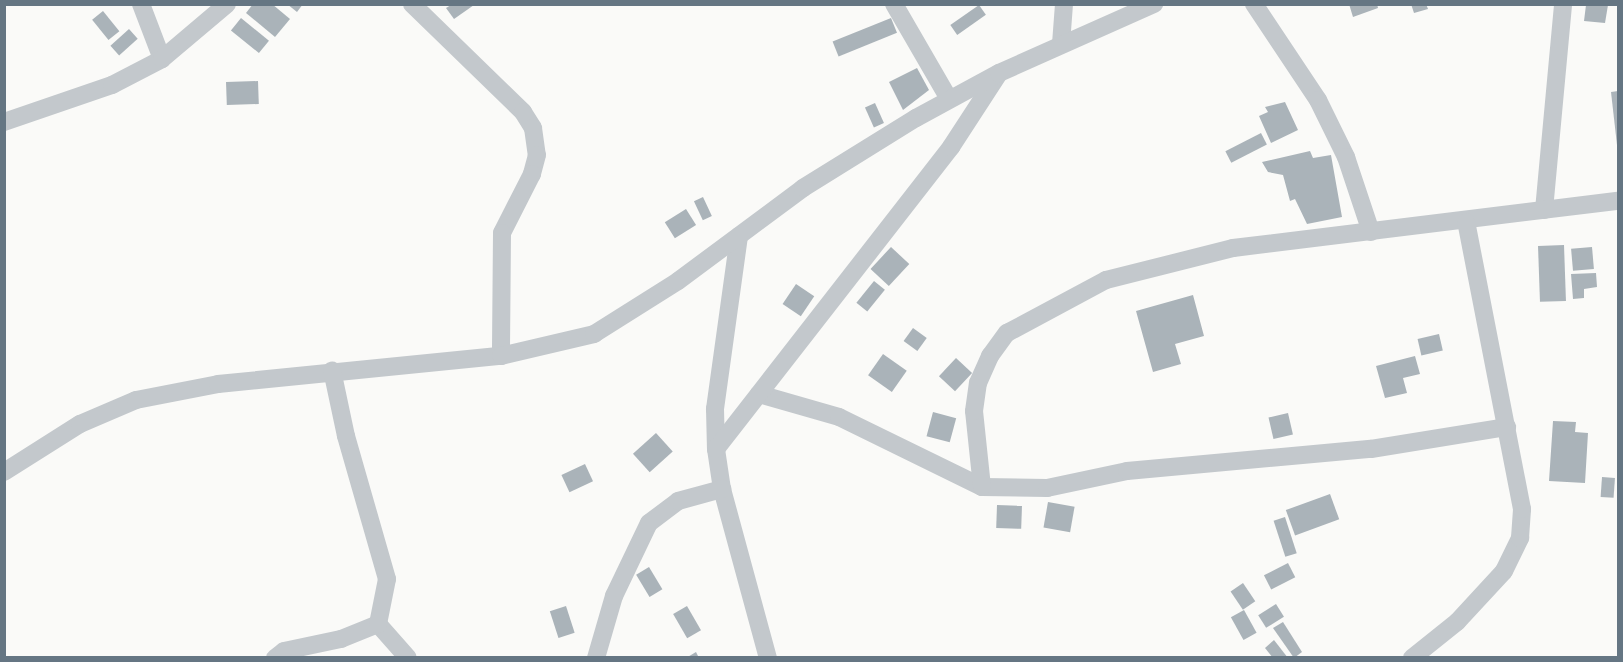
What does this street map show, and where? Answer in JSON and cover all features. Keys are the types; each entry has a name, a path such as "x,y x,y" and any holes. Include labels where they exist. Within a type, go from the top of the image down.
{"street":[{"path":"141,4 162,59"},
{"path":"4,122 112,85 162,59 227,4"},
{"path":"412,4 523,112 533,128 537,155 532,174 502,233 501,356"},
{"path":"894,4 949,99"},
{"path":"1061,44 1064,4"},
{"path":"4,472 80,424 136,400 218,384 332,370 501,356 594,334 678,281 803,188 949,99 1061,44 1154,4"},
{"path":"1254,4 1318,100 1346,157 1371,232"},
{"path":"1544,210 1563,4"},
{"path":"716,449 951,147 999,73"},
{"path":"982,487 974,411 978,383 990,356 1007,333 1106,280 1172,260 1233,248 1467,222 1618,201"},
{"path":"1412,657 1457,622 1504,571 1520,538 1522,509 1467,222"},
{"path":"739,236 715,409 716,449 722,489 768,657"},
{"path":"332,370 346,436 387,579 378,624"},
{"path":"759,394 839,417 982,487 1047,488 1127,471 1371,448 1507,427"},
{"path":"596,657 614,596 649,523 678,501 722,489"},
{"path":"275,657 284,651 341,639 378,624"},
{"path":"378,624 408,657"}],"building":[{"path":"253,4 272,4 290,19 275,37 246,13"},
{"path":"287,4 303,4 297,12"},
{"path":"1349,4 1377,4 1378,8 1353,17"},
{"path":"1411,4 1426,4 1428,9 1414,13"},
{"path":"451,5 474,5 454,19 446,8"},
{"path":"979,5 986,15 957,35 950,25"},
{"path":"1586,5 1608,5 1605,23 1584,21"},
{"path":"103,11 119,31 108,40 92,20"},
{"path":"241,18 269,41 259,53 231,30"},
{"path":"891,18 897,33 839,56 833,42"},
{"path":"129,29 138,39 119,55 110,46"},
{"path":"917,68 929,90 903,110 889,82"},
{"path":"258,81 259,104 227,105 226,82"},
{"path":"1618,91 1618,144 1617,145 1611,92"},
{"path":"1285,102 1298,130 1271,143 1259,116 1268,112 1265,107"},
{"path":"875,103 884,123 874,128 865,107"},
{"path":"1261,133 1267,145 1231,163 1225,151"},
{"path":"1310,151 1313,158 1331,155 1342,217 1307,224 1295,199 1290,201 1283,175 1268,172 1262,162"},
{"path":"703,197 712,216 703,220 694,201"},
{"path":"686,209 696,225 675,238 665,222"},
{"path":"1564,245 1566,301 1540,302 1538,246"},
{"path":"891,247 909,264 889,286 871,269"},
{"path":"1592,247 1594,269 1573,271 1571,249"},
{"path":"1596,273 1597,287 1584,289 1584,298 1573,299 1571,274"},
{"path":"874,281 885,290 867,312 856,303"},
{"path":"796,284 814,296 801,316 783,304"},
{"path":"1193,295 1204,336 1175,344 1181,364 1153,372 1136,311"},
{"path":"913,328 927,338 917,351 904,341"},
{"path":"1439,334 1443,351 1421,356 1418,339"},
{"path":"883,354 907,371 892,392 868,375"},
{"path":"1415,356 1420,374 1403,378 1407,393 1385,398 1376,366"},
{"path":"956,358 972,373 955,391 939,376"},
{"path":"933,412 956,418 950,442 927,436"},
{"path":"1288,413 1293,434 1273,439 1269,417"},
{"path":"1553,421 1576,422 1575,432 1588,433 1585,483 1549,481"},
{"path":"656,433 673,452 650,472 633,454"},
{"path":"585,464 593,481 569,492 561,475"},
{"path":"1602,477 1615,478 1614,498 1601,497"},
{"path":"1330,494 1339,519 1295,535 1286,510"},
{"path":"1048,502 1075,507 1070,532 1043,528"},
{"path":"997,505 1022,506 1021,529 996,528"},
{"path":"1285,517 1297,553 1285,557 1274,521"},
{"path":"1288,563 1295,577 1271,590 1264,575"},
{"path":"649,567 662,589 650,597 636,575"},
{"path":"1243,583 1255,601 1243,610 1231,591"},
{"path":"1276,604 1284,617 1266,628 1258,615"},
{"path":"566,606 575,633 558,638 550,611"},
{"path":"687,606 701,630 687,638 673,614"},
{"path":"1244,610 1257,633 1243,640 1231,617"},
{"path":"1283,622 1302,652 1294,658 1273,628"},
{"path":"1274,640 1288,658 1273,658 1265,648"},
{"path":"696,652 699,658 686,658"}]}
